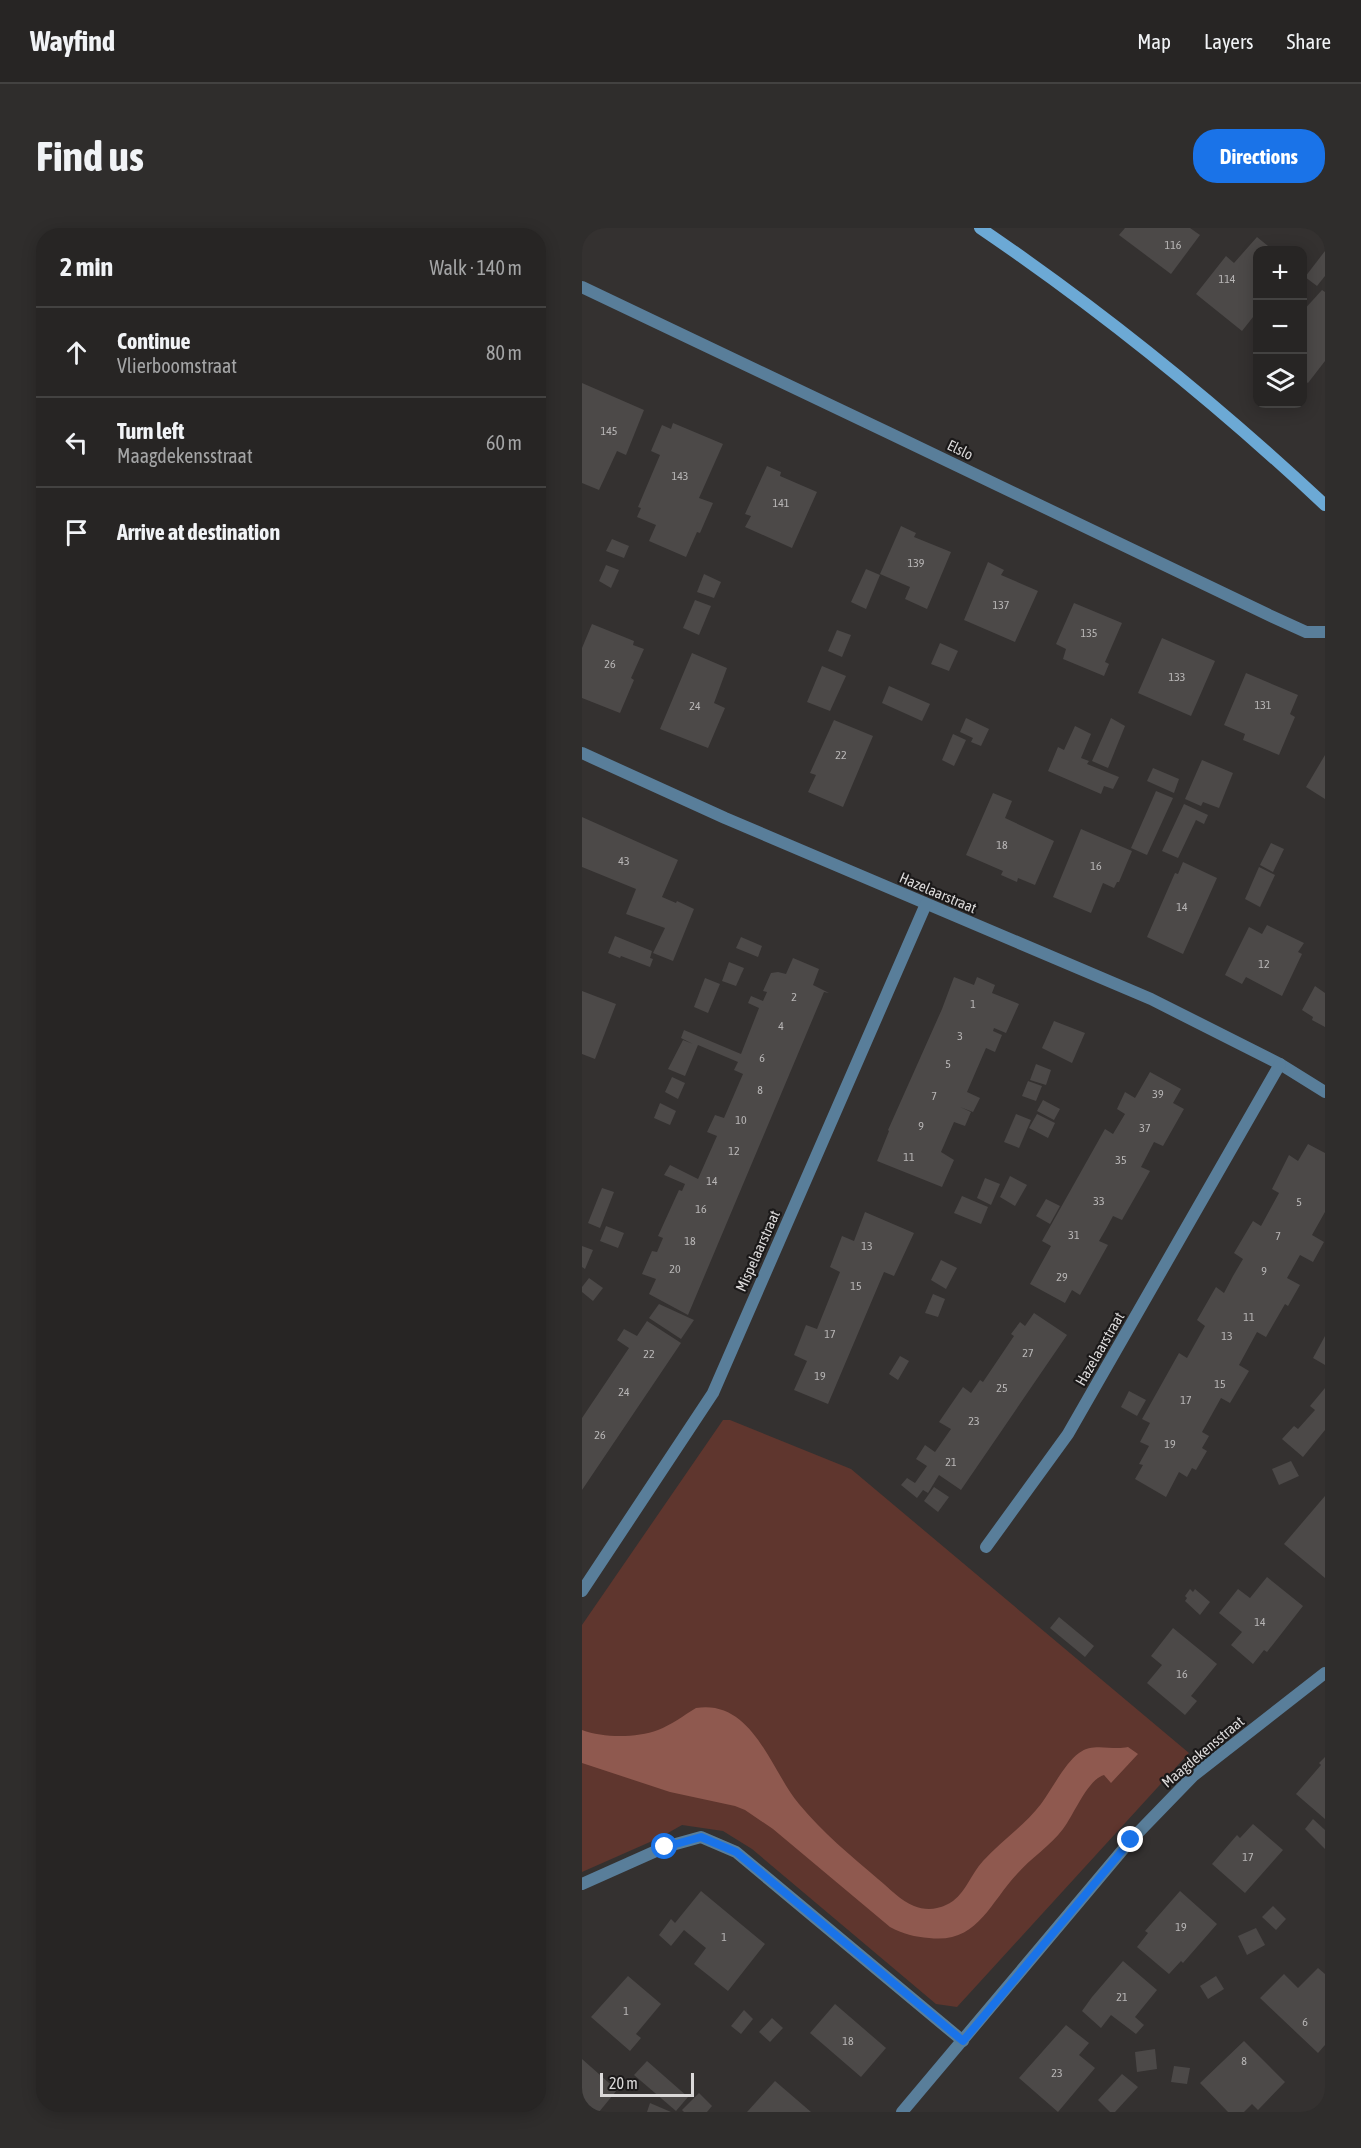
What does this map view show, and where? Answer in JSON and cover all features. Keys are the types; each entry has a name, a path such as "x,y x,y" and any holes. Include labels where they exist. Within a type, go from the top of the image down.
{"street":[{"path":"980,228 1042,271 1188,384 1278,461 1325,505"},
{"name":"Elslo","path":"582,287 1273,617 1306,632 1325,632"},
{"name":"Hazelaarstraat","path":"582,753 725,818 1150,999 1280,1064 1325,1092"},
{"name":"Mispelaarstraat","path":"582,1591 713,1393 926,904"},
{"name":"Hazelaarstraat","path":"986,1547 1068,1434 1280,1064"},
{"name":"Maagdekensstraat","path":"902,2112 1131,1840 1193,1776 1323,1679"},
{"path":"582,1884 665,1847 701,1837 736,1852 963,2041"}],"shaded area":[{"path":"723,1420 730,1420 851,1469 1189,1753 957,2007 936,2004 752,1849 723,1831 682,1825 659,1838 582,1872 582,1625"},
{"path":"696,1708 716,1708 732,1715 746,1726 758,1740 799,1804 817,1824 900,1898 909,1904 926,1909 943,1906 958,1897 983,1861 1034,1812 1079,1753 1097,1747 1128,1747 1138,1754 1111,1783 1104,1775 1092,1784 1058,1835 1022,1868 990,1909 971,1928 959,1935 945,1938 924,1938 890,1927 773,1829 745,1810 670,1792 582,1763 582,1730 610,1736 649,1733 663,1728"}],"building":[{"path":"1125,228 1190,228 1200,235 1171,274 1119,235"},
{"path":"1257,237 1268,246 1253,246 1253,317 1242,331 1196,294 1226,256 1234,263"},
{"path":"1325,251 1325,276 1317,286 1307,278 1307,274"},
{"path":"1322,290 1325,292 1325,361 1308,383 1307,382 1307,306"},
{"path":"582,383 644,410 626,455 617,451 599,490 582,483"},
{"path":"673,423 723,444 699,498 713,503 686,557 649,541 656,525 637,517 641,508 638,507 660,455 651,451 662,425 671,429"},
{"path":"767,466 781,472 780,476 817,492 792,548 745,527 751,516 745,514"},
{"path":"901,526 916,533 914,537 951,552 927,609 905,599 910,587 880,574"},
{"path":"612,539 629,546 624,558 606,551"},
{"path":"988,562 1004,570 1001,575 1038,591 1015,642 964,620"},
{"path":"606,565 619,570 611,588 599,581"},
{"path":"866,569 880,575 866,609 851,602"},
{"path":"704,574 721,582 714,598 697,592"},
{"path":"695,600 711,606 699,635 683,628"},
{"path":"1074,603 1122,623 1105,662 1109,664 1104,676 1063,659 1066,649 1056,644"},
{"path":"592,624 634,641 633,645 644,649 631,678 634,680 620,713 582,698 582,648"},
{"path":"837,630 851,635 842,657 828,651"},
{"path":"1162,638 1215,661 1191,716 1138,693"},
{"path":"940,643 958,651 949,671 931,664"},
{"path":"692,653 727,668 714,703 725,708 708,748 660,729"},
{"path":"822,666 846,676 830,711 807,702"},
{"path":"1246,673 1298,695 1290,714 1295,717 1279,755 1243,740 1245,734 1224,725"},
{"path":"889,686 930,704 922,721 882,703"},
{"path":"966,718 989,729 981,746 971,742 973,738 960,732"},
{"path":"1111,718 1125,726 1108,768 1092,761"},
{"path":"834,720 873,736 843,807 808,792 816,775 810,773"},
{"path":"1075,726 1091,734 1081,758 1089,761 1087,764 1119,777 1113,789 1104,786 1101,794 1048,771 1058,747 1064,750"},
{"path":"953,734 966,740 954,766 942,760"},
{"path":"1325,755 1325,799 1306,787"},
{"path":"1202,760 1233,773 1219,808 1203,802 1201,806 1185,799"},
{"path":"1153,768 1179,779 1174,793 1147,781"},
{"path":"1156,791 1173,798 1147,855 1131,848"},
{"path":"993,793 1012,801 1005,818 1054,841 1035,885 1018,878 1017,882 1001,875 1003,871 966,855"},
{"path":"1184,804 1208,815 1204,824 1196,820 1178,858 1162,851"},
{"path":"582,817 678,860 662,897 694,909 673,961 653,953 665,928 626,914 636,889 582,867"},
{"path":"1081,829 1132,851 1119,882 1114,888 1103,883 1091,913 1053,897"},
{"path":"1271,843 1284,849 1273,872 1260,865"},
{"path":"1183,862 1217,878 1183,954 1147,937 1175,873 1178,874"},
{"path":"1259,867 1275,875 1260,907 1245,899"},
{"path":"1267,925 1304,943 1298,952 1302,954 1282,996 1246,977 1242,984 1225,975 1249,927 1262,934"},
{"path":"615,936 652,951 650,958 653,959 650,967 608,953"},
{"path":"741,937 762,946 758,957 736,948"},
{"path":"793,958 819,969 813,985 829,993 824,992 688,1315 649,1294 656,1279 642,1274 652,1251 657,1252 663,1238 658,1236 679,1190 682,1191 685,1184 664,1175 670,1165 698,1179 717,1136 707,1132 715,1115 724,1118 743,1074 734,1070 738,1062 698,1045 685,1076 668,1069 683,1040 693,1044 681,1038 684,1030 741,1054 759,1008 748,1003 751,996 763,1001 767,992 763,991 771,973 786,974"},
{"path":"729,962 744,968 736,986 722,981"},
{"path":"954,977 974,985 977,977 995,985 992,993 1019,1004 1006,1033 994,1028 993,1031 1002,1035 995,1052 986,1048 967,1092 980,1098 973,1112 960,1107 971,1112 965,1126 954,1122 941,1152 954,1160 942,1187 877,1161 888,1130"},
{"path":"705,978 720,984 708,1013 694,1007"},
{"path":"1315,986 1325,993 1325,1027 1312,1020 1313,1017 1302,1010"},
{"path":"582,991 616,1004 595,1059 582,1054"},
{"path":"1054,1021 1085,1033 1072,1063 1042,1048"},
{"path":"1036,1064 1051,1070 1046,1085 1030,1080"},
{"path":"1150,1072 1181,1089 1173,1103 1184,1109 1163,1146 1154,1142 1141,1167 1150,1171 1122,1220 1113,1216 1099,1241 1108,1245 1080,1295 1072,1290 1065,1303 1030,1284 1051,1246 1042,1241 1105,1129 1113,1134 1125,1114 1117,1109 1125,1092 1135,1098"},
{"path":"672,1077 685,1083 678,1099 665,1092"},
{"path":"1028,1081 1042,1086 1036,1101 1022,1096"},
{"path":"1043,1100 1060,1109 1054,1120 1037,1111"},
{"path":"660,1103 676,1111 670,1125 654,1118"},
{"path":"1016,1114 1031,1120 1019,1148 1004,1142"},
{"path":"1037,1114 1055,1123 1048,1138 1029,1128"},
{"path":"1308,1144 1325,1153 1325,1212 1312,1235 1324,1242 1313,1262 1300,1255 1287,1278 1300,1285 1288,1306 1285,1304 1266,1337 1257,1332 1239,1365 1249,1371 1230,1403 1221,1398 1202,1432 1209,1436 1202,1448 1207,1451 1196,1470 1192,1468 1187,1477 1179,1472 1166,1497 1135,1479 1143,1465 1139,1464 1149,1446 1140,1442 1150,1423 1142,1419 1179,1353 1187,1358 1205,1326 1197,1320 1216,1287 1224,1293 1243,1259 1234,1253 1253,1221 1261,1226 1279,1193 1272,1189 1289,1155 1298,1161"},
{"path":"1010,1176 1027,1185 1015,1206 1000,1197"},
{"path":"985,1178 1000,1184 991,1205 977,1198"},
{"path":"602,1188 614,1192 600,1228 588,1223"},
{"path":"962,1196 988,1207 981,1224 954,1213"},
{"path":"1046,1199 1060,1206 1050,1224 1036,1216"},
{"path":"865,1212 914,1233 894,1276 884,1272 828,1404 794,1390 807,1361 794,1355 806,1325 817,1329 840,1272 830,1267 842,1236 854,1241"},
{"path":"606,1226 624,1233 618,1248 600,1241"},
{"path":"582,1246 593,1250 585,1269 582,1267"},
{"path":"941,1260 957,1268 946,1289 931,1280"},
{"path":"589,1278 603,1288 593,1301 582,1292 582,1287"},
{"path":"933,1294 945,1299 938,1317 925,1313"},
{"path":"659,1304 694,1320 681,1339 649,1318"},
{"path":"1034,1313 1067,1335 961,1490 939,1475 928,1493 923,1490 917,1498 901,1485 907,1478 915,1483 927,1466 916,1459 925,1445 935,1452 951,1429 939,1422 963,1387 971,1393 980,1380 983,1382 1014,1336 1011,1334 1020,1322 1025,1326"},
{"path":"647,1321 681,1343 582,1490 582,1418 629,1348 617,1340 624,1329 637,1336"},
{"path":"1325,1336 1325,1365 1313,1358"},
{"path":"900,1356 909,1361 898,1380 889,1374"},
{"path":"1325,1388 1325,1430 1303,1457 1282,1439 1294,1426 1298,1429 1315,1410 1310,1406"},
{"path":"1129,1391 1146,1400 1137,1416 1121,1407"},
{"path":"1291,1461 1299,1476 1279,1485 1272,1469"},
{"path":"934,1487 949,1497 938,1512 924,1501"},
{"path":"1325,1496 1325,1578 1284,1544"},
{"path":"1267,1577 1303,1606 1267,1652 1264,1650 1253,1664 1231,1645 1242,1632 1219,1613 1238,1589 1250,1598"},
{"path":"1190,1589 1193,1592 1195,1589 1210,1602 1200,1615 1185,1601 1187,1598 1185,1596"},
{"path":"1059,1617 1094,1646 1085,1657 1050,1628"},
{"path":"1173,1628 1217,1664 1191,1696 1197,1701 1185,1715 1147,1683 1162,1665 1151,1656"},
{"path":"1325,1757 1325,1819 1296,1794"},
{"path":"1313,1819 1325,1830 1325,1849 1305,1829"},
{"path":"1253,1824 1283,1850 1245,1893 1212,1864 1237,1835 1240,1838"},
{"path":"701,1891 765,1944 728,1991 694,1964 706,1948 684,1930 671,1946 659,1935 671,1919 675,1923"},
{"path":"1180,1891 1217,1924 1183,1963 1181,1961 1169,1974 1137,1947 1148,1933 1145,1931"},
{"path":"1273,1906 1286,1919 1276,1930 1262,1917"},
{"path":"1256,1928 1265,1945 1247,1955 1238,1936"},
{"path":"1123,1961 1157,1990 1135,2017 1144,2025 1136,2034 1111,2015 1101,2028 1082,2011"},
{"path":"1318,1968 1325,1974 1325,2045 1318,2053 1260,1998 1284,1974 1298,1988"},
{"path":"628,1976 661,2004 636,2034 641,2038 630,2051 591,2017"},
{"path":"1216,1976 1224,1989 1208,1999 1200,1986"},
{"path":"835,2004 886,2048 861,2077 810,2033"},
{"path":"744,2010 753,2019 741,2034 731,2026"},
{"path":"772,2018 783,2028 770,2042 759,2032"},
{"path":"1066,2025 1089,2043 1079,2055 1095,2068 1058,2112 1019,2078"},
{"path":"1244,2041 1285,2082 1258,2110 1252,2104 1244,2112 1228,2112 1200,2083"},
{"path":"1155,2049 1157,2069 1137,2072 1135,2052"},
{"path":"582,2059 617,2090 599,2112 582,2112"},
{"path":"647,2061 688,2097 676,2111 634,2075"},
{"path":"1174,2066 1190,2068 1187,2084 1171,2082"},
{"path":"1122,2074 1138,2087 1115,2112 1110,2112 1098,2100"},
{"path":"775,2081 811,2112 747,2112"},
{"path":"699,2093 712,2106 707,2112 684,2112 682,2110"},
{"path":"650,2103 671,2112 647,2112"}],"route":[{"path":"665,1847 701,1837 736,1852 963,2041 1131,1840"}]}
